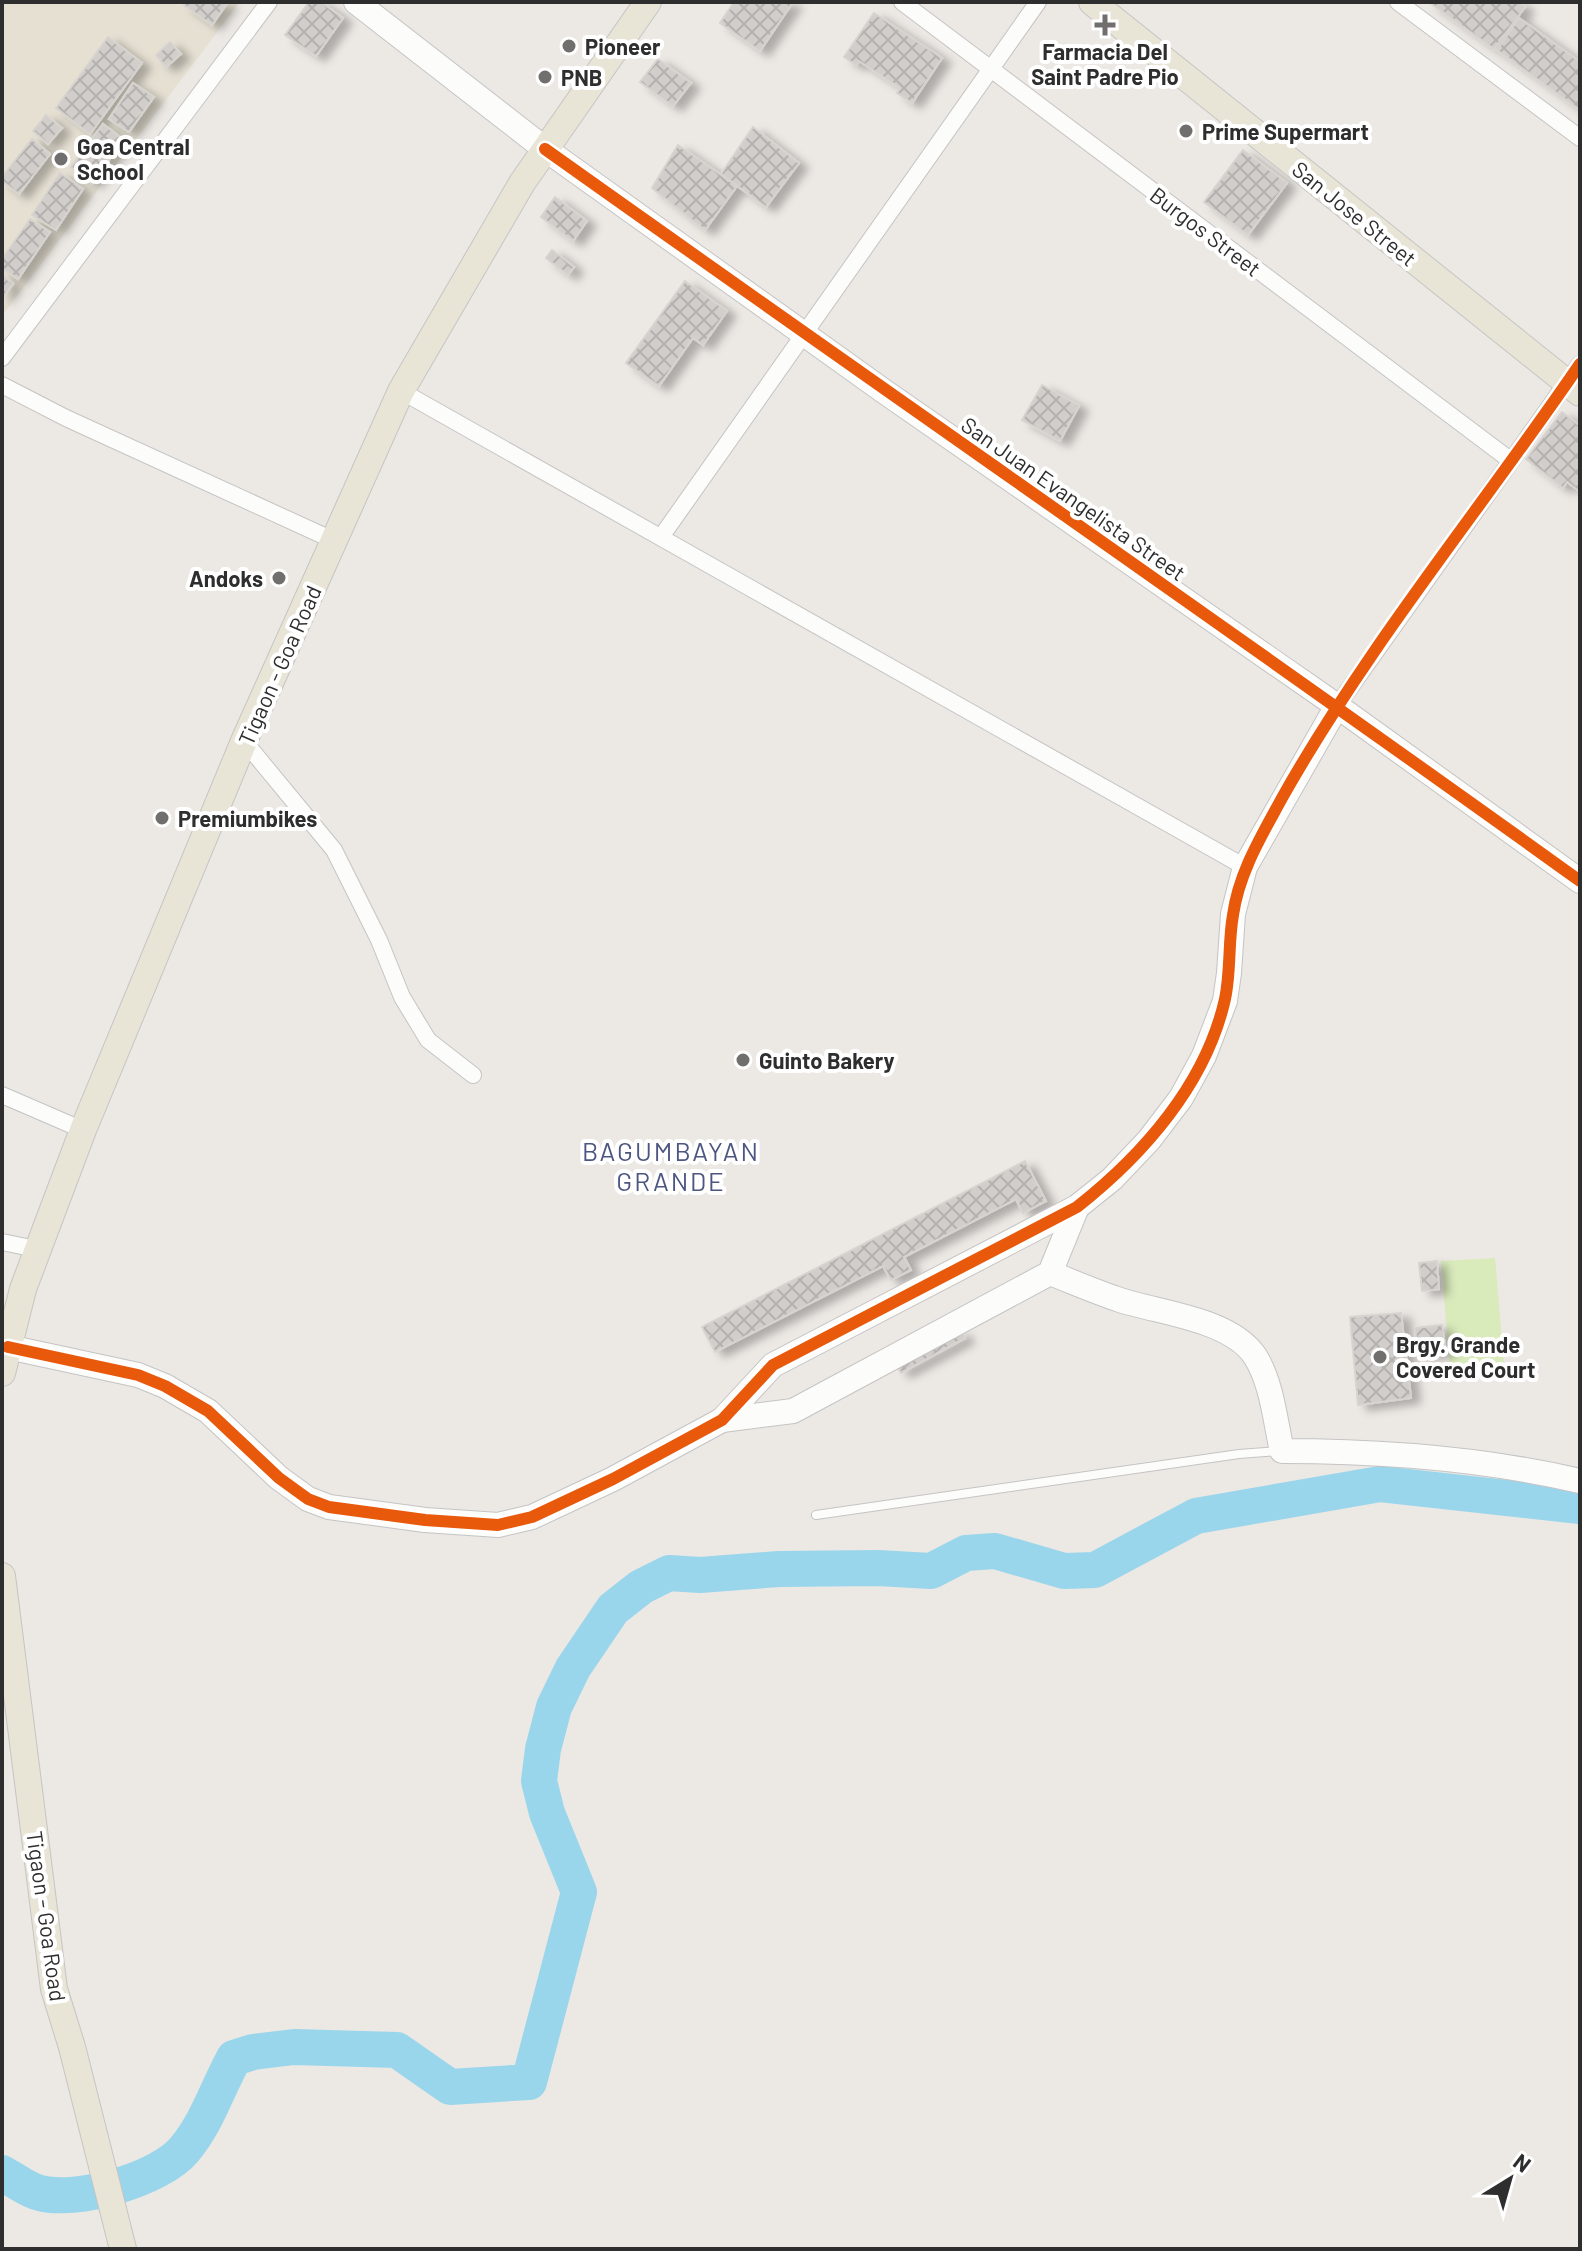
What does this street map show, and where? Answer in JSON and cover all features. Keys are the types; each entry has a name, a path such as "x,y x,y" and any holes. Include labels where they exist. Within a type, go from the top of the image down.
{"main road":[{"name":"Tigaon - Goa Road","path":"5,1360 36,1249 83,1130 244,741 401,391 449,305 545,149 648,2"},
{"name":"San Jose Street","path":"1092,2 1576,380"},
{"name":"Tigaon - Goa Road","path":"2,1576 54,1989 122,2242"}],"street":[{"path":"2,358 269,2"},
{"name":"San Juan Evangelista Street","path":"356,2 545,149 1337,706 1580,881"},
{"name":"Burgos Street","path":"902,2 1510,460"},
{"path":"661,537 1038,2"},
{"path":"1398,2 1580,138"},
{"path":"5,1360 138,1375 165,1386 208,1411 279,1478 308,1499 329,1507 425,1520 498,1525 532,1517 613,1479 722,1420 773,1365 1077,1207 1112,1179 1149,1140 1181,1098 1204,1056 1225,1001 1233,914 1245,867 1337,706 1510,460 1576,380"},
{"path":"2,385 66,418 335,541"},
{"path":"401,391 1245,867"},
{"path":"244,741 334,850 379,940 402,997 428,1040 473,1075"},
{"path":"2,1095 83,1130"},
{"path":"722,1420 793,1411 1050,1273 1077,1207"},
{"path":"2,1242 36,1249"},
{"path":"1050,1273 1120,1300 1206,1324 1227,1332 1242,1343 1254,1356 1262,1373 1282,1451 1439,1456 1477,1460 1580,1481"}],"lane":[{"path":"816,1515 1239,1454 1282,1451"}],"shaded area":[{"name":"Goa Central School","path":"2,2 240,2 2,316"}],"green space":[{"path":"1495,1258 1504,1365 1450,1369 1441,1261"}],"building":[{"path":"186,2 228,2 212,25 184,5"},
{"path":"309,2 321,2 343,18 316,56 285,35"},
{"path":"734,2 793,2 760,51 720,23"},
{"path":"1429,2 1518,2 1525,7 1494,49"},
{"path":"874,13 942,58 912,103 897,93 900,88 859,61 856,65 844,57"},
{"path":"1519,18 1580,62 1580,110 1497,50"},
{"path":"108,37 142,63 90,134 56,108"},
{"path":"170,42 181,54 166,67 156,55"},
{"path":"658,59 691,83 673,106 640,82"},
{"path":"133,83 154,97 129,132 109,119"},
{"path":"46,115 62,128 48,144 33,131"},
{"path":"103,124 124,140 92,183 71,167"},
{"path":"753,127 799,163 766,207 721,174"},
{"path":"32,139 50,154 19,194 2,181 2,177"},
{"path":"678,145 737,186 705,230 652,188"},
{"path":"1243,150 1287,183 1248,235 1204,202"},
{"path":"60,173 83,189 56,230 32,215"},
{"path":"555,197 587,221 573,241 541,217"},
{"path":"30,219 50,232 18,279 2,268 2,259"},
{"path":"552,250 574,267 568,275 546,258"},
{"path":"2,275 13,284 2,298"},
{"path":"685,281 727,311 703,345 693,338 659,386 626,363"},
{"path":"1042,385 1079,406 1060,441 1022,420"},
{"path":"1562,412 1580,426 1580,492 1567,482 1563,488 1526,459"},
{"path":"1025,1161 1046,1201 1023,1213 1016,1199 904,1257 911,1270 891,1280 883,1266 715,1352 702,1327"},
{"path":"1437,1261 1439,1289 1422,1291 1419,1263"},
{"name":"Brgy. Grande Covered Court","path":"1401,1313 1411,1398 1358,1405 1350,1317"},
{"path":"1442,1325 1446,1352 1418,1355 1415,1328"},
{"path":"961,1331 965,1338 901,1373 897,1366"}],"waterway":[{"path":"2,2173 35,2192 75,2195 117,2186 157,2170 172,2161 192,2140 234,2058 253,2052 294,2047 397,2050 450,2087 529,2082 579,1892 547,1813 539,1781 543,1749 554,1707 573,1668 613,1609 641,1587 669,1573 700,1575 779,1569 878,1568 931,1571 966,1553 995,1551 1064,1571 1095,1570 1196,1516 1380,1484 1580,1506"}],"cycle path":[{"path":"545,149 1580,881"},
{"path":"8,1347 138,1375 165,1386 208,1411 279,1478 308,1499 329,1507 425,1520 498,1525 532,1517 613,1479 722,1420 773,1365 1077,1207 1148,1141 1169,1115 1203,1060 1225,999 1231,926 1240,884 1252,854 1315,741 1388,632 1580,364"}],"place":[{"name":"Farmacia Del Saint Padre Pio","path":"1105,25"},
{"name":"Pioneer","path":"569,46"},
{"name":"PNB","path":"545,77"},
{"name":"Prime Supermart","path":"1186,131"},
{"name":"Goa Central School","path":"61,159"},
{"name":"Andoks","path":"279,578"},
{"name":"Premiumbikes","path":"162,818"},
{"name":"Guinto Bakery","path":"743,1060"},
{"name":"Brgy. Grande Covered Court","path":"1380,1357"}],"district":[{"name":"BAGUMBAYAN GRANDE","path":"671,1165"}]}
